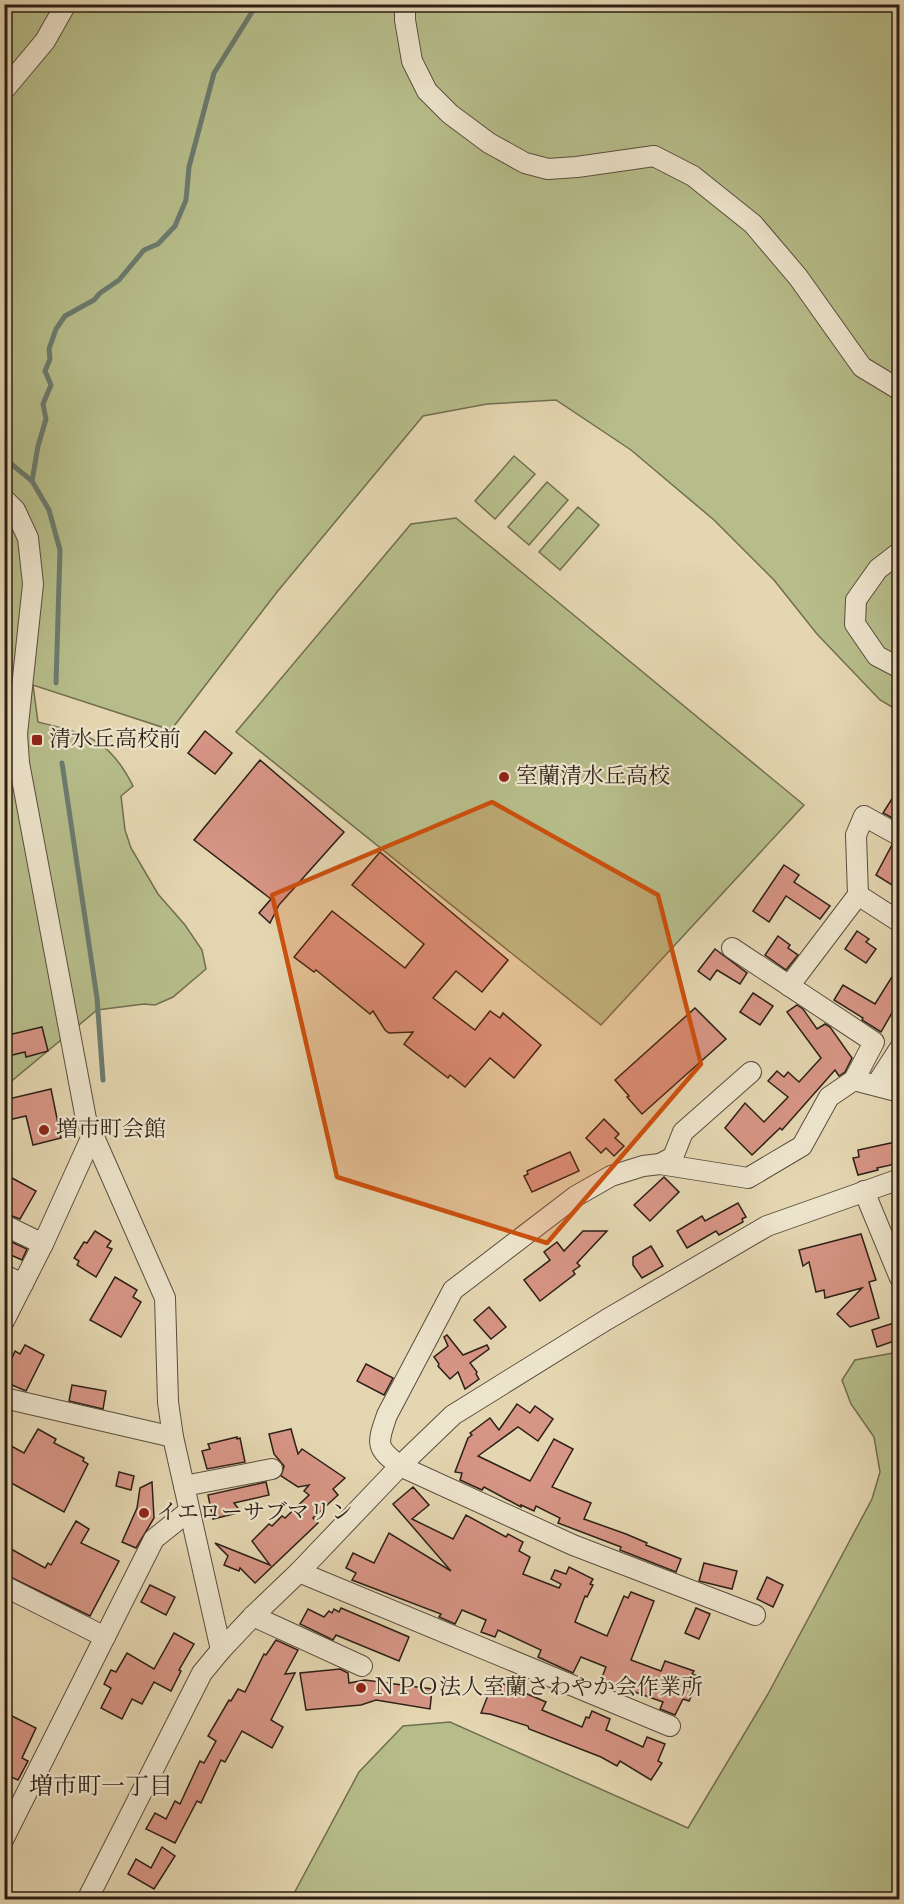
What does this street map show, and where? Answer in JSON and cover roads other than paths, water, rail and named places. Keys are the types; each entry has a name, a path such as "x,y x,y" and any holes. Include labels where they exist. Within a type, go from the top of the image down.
{"street":[{"path":"4,90 45,41 66,4"},
{"path":"405,4 405,20 412,61 426,91 450,114 489,143 525,163 548,169 654,156 693,176 753,224 798,277 862,367 900,390"},
{"path":"4,499 15,510 28,538 33,584 17,734 20,764 86,1119 165,1298 168,1402 189,1511 220,1650"},
{"path":"900,552 878,569 856,600 855,624 877,656 900,668"},
{"path":"789,986 858,896 856,835 864,816 900,836"},
{"path":"858,896 900,922"},
{"path":"732,948 874,1042 854,1080 829,1097 802,1146 748,1178 660,1164 643,1166 611,1176 576,1196 453,1290 387,1415 380,1436 381,1449 385,1455 400,1466 573,1545 755,1615"},
{"path":"876,1085 900,1048"},
{"path":"660,1164 673,1157 683,1132 752,1072"},
{"path":"854,1080 900,1092"},
{"path":"4,1321 43,1244 92,1136"},
{"path":"87,1899 202,1673 220,1650 253,1616 453,1415 606,1320 767,1226 900,1179"},
{"path":"864,1191 900,1278"},
{"path":"4,1225 43,1244"},
{"path":"4,1275 23,1284"},
{"path":"4,1398 174,1437"},
{"path":"184,1486 272,1469"},
{"path":"4,1838 154,1539 189,1511"},
{"path":"299,1572 670,1726"},
{"path":"4,1586 105,1637"},
{"path":"253,1616 362,1666"}],"waterway":[{"path":"32,481 38,446 46,419 43,404 51,385 45,371 56,329 65,316 94,300 119,280 144,250 158,244 175,226 186,200 189,167 214,73 257,4"},
{"path":"4,458 32,481 49,510 60,550 56,683"},
{"path":"62,763 97,998 103,1080"}],"place":[{"name":"清水丘高校前","path":"37,740"},
{"name":"室蘭清水丘高校","path":"504,777"},
{"name":"増市町会館","path":"44,1130"},
{"name":"イエローサブマリン","path":"144,1513"},
{"name":"ＮＰＯ法人室蘭さわやか会作業所","path":"361,1688"}],"district":[{"name":"増市町一丁目","path":"101,1787"}]}
